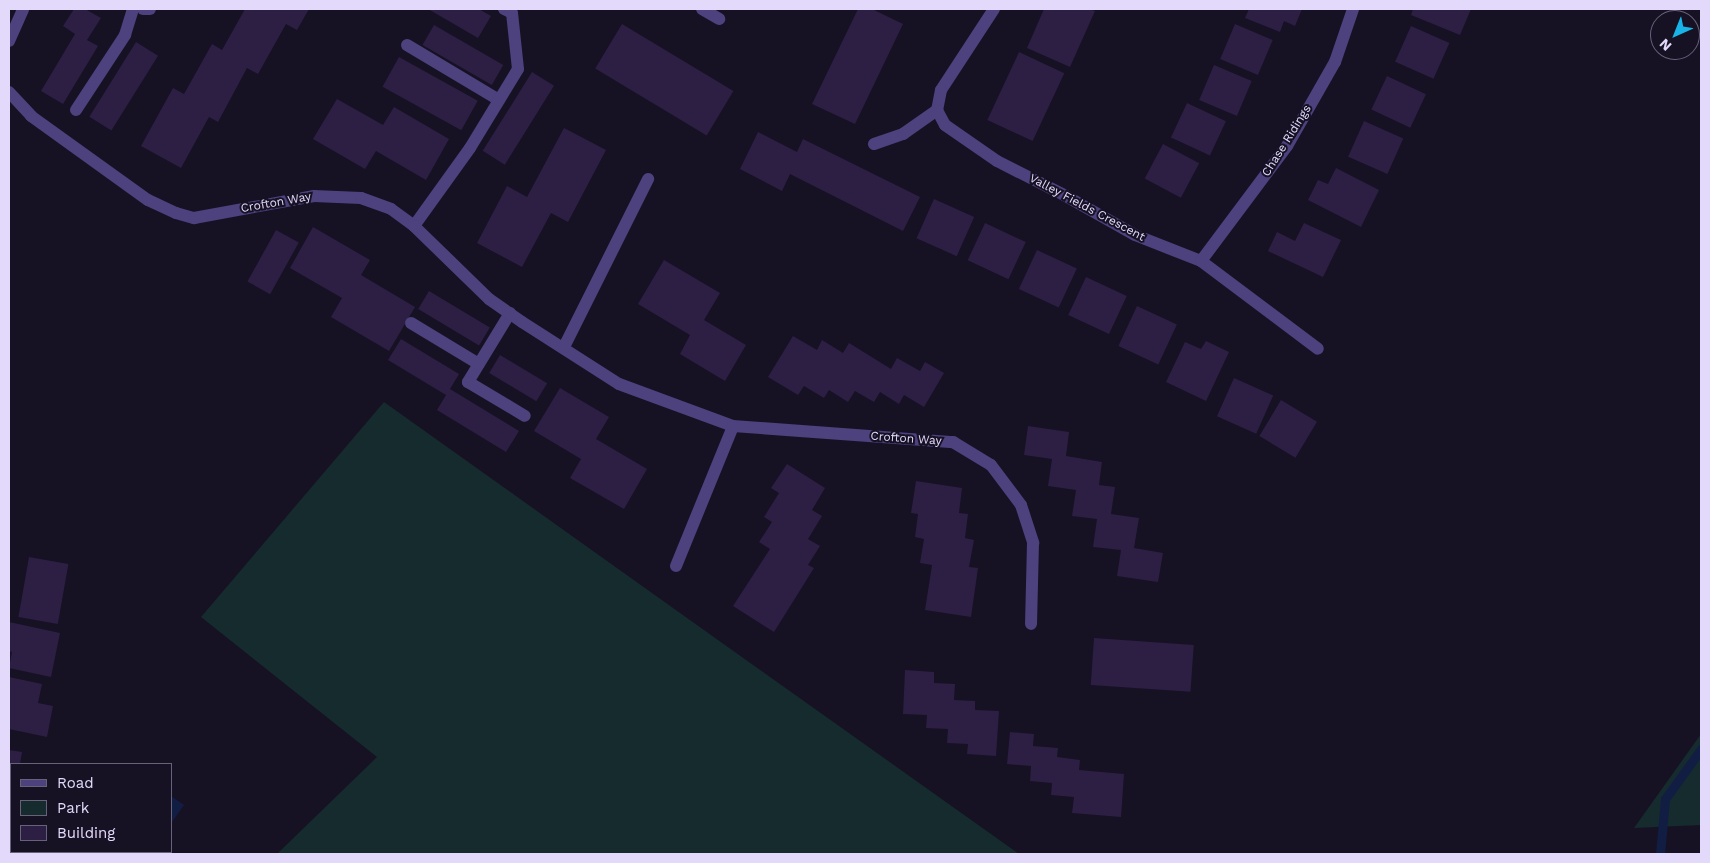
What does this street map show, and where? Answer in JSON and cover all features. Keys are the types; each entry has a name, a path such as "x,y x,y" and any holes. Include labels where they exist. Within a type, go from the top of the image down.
{"street":[{"path":"9,41 23,9"},
{"path":"76,110 125,35 133,9"},
{"path":"144,9 150,9"},
{"path":"414,226 470,148 518,69 512,13 504,9"},
{"path":"702,9 719,19"},
{"path":"874,144 903,134 937,110 941,90 994,9"},
{"name":"Chase Ridings","path":"1201,261 1287,146 1335,62 1353,9"},
{"path":"407,45 499,100"},
{"name":"Crofton Way","path":"9,92 39,122 148,200 176,213 194,218 314,196 361,198 391,209 414,226 489,299 564,346 619,384 733,426 953,442 991,464 1021,505 1033,543 1031,624"},
{"name":"Valley Fields Crescent","path":"937,110 945,125 997,161 1064,195 1135,235 1201,261 1318,349"},
{"path":"564,346 648,179"},
{"path":"510,313 468,382 525,416"},
{"path":"411,323 479,364"},
{"path":"676,566 733,426"}],"green space":[{"path":"384,402 1019,854 277,854 377,757 201,617"},
{"path":"1701,734 1701,825 1634,828"}],"water":[{"path":"172,797 184,805 172,822"}],"building":[{"path":"74,9 85,9 101,18 87,40 98,46 63,104 41,91 75,34 63,26"},
{"path":"245,9 309,9 297,30 286,24 258,74 247,68 218,122 209,117 181,168 141,146 173,88 184,94 212,44 222,50"},
{"path":"428,9 479,9 491,16 478,38"},
{"path":"858,9 872,9 903,24 855,124 812,104"},
{"path":"1044,9 1089,9 1095,11 1070,67 1027,48"},
{"path":"1249,9 1302,9 1295,26 1284,21 1280,32 1245,18"},
{"path":"1413,9 1471,9 1460,35 1411,15"},
{"path":"622,24 733,91 707,136 595,69"},
{"path":"1235,24 1273,40 1258,75 1220,59"},
{"path":"434,25 503,65 492,85 422,45"},
{"path":"1411,26 1449,43 1434,79 1395,62"},
{"path":"136,42 158,56 111,130 89,117"},
{"path":"1019,52 1064,73 1033,141 987,120"},
{"path":"399,57 478,101 461,130 383,87"},
{"path":"1214,65 1252,81 1237,116 1199,100"},
{"path":"532,72 554,86 505,165 483,151"},
{"path":"1387,76 1426,94 1410,128 1371,110"},
{"path":"337,99 383,125 394,107 449,139 426,180 376,151 365,169 313,139"},
{"path":"1187,103 1226,121 1210,156 1171,137"},
{"path":"1364,121 1403,138 1387,174 1348,157"},
{"path":"564,128 606,150 568,222 551,213 522,267 477,243 507,186 527,197"},
{"path":"758,132 797,152 803,139 920,197 903,231 790,174 782,191 740,169"},
{"path":"1163,144 1199,163 1181,198 1145,178"},
{"path":"1336,168 1379,190 1361,227 1308,200 1318,180 1328,184"},
{"path":"934,199 974,217 957,256 917,238"},
{"path":"985,223 1026,242 1008,279 968,260"},
{"path":"1304,223 1341,240 1323,277 1268,251 1277,232 1295,241"},
{"path":"313,227 370,260 361,275 415,307 389,351 331,317 342,298 290,268"},
{"path":"276,230 299,243 270,294 247,282"},
{"path":"1037,250 1077,269 1059,308 1019,289"},
{"path":"664,260 720,293 704,320 746,345 725,381 680,354 690,335 638,304"},
{"path":"1086,277 1127,296 1109,334 1068,315"},
{"path":"429,291 490,328 479,346 418,309"},
{"path":"1137,306 1177,325 1158,364 1118,346"},
{"path":"793,336 817,350 822,340 843,353 849,343 891,369 897,358 920,371 925,362 944,373 924,407 904,395 899,404 880,392 874,402 855,391 848,402 829,390 824,398 804,386 798,395 768,377"},
{"path":"401,339 459,374 450,389 519,431 506,452 437,410 446,395 388,360"},
{"path":"1206,341 1229,352 1206,401 1166,382 1185,342 1201,349"},
{"path":"500,355 547,383 536,401 489,373"},
{"path":"1234,378 1273,395 1256,434 1217,416"},
{"path":"560,388 609,417 596,439 647,469 624,509 570,478 581,459 534,431"},
{"path":"1281,400 1317,422 1295,458 1259,436"},
{"path":"1028,426 1069,432 1066,456 1102,462 1099,485 1115,487 1111,514 1139,518 1134,548 1163,553 1158,582 1117,576 1121,550 1093,547 1097,519 1072,516 1076,490 1048,486 1052,459 1024,455"},
{"path":"787,464 825,488 812,510 822,516 808,539 820,546 808,565 814,568 774,632 733,606 770,549 759,542 772,522 764,517 779,493 771,488"},
{"path":"916,481 962,488 959,513 968,514 965,538 974,540 969,567 978,568 971,617 925,610 932,565 920,563 924,539 915,537 918,514 911,513"},
{"path":"29,557 68,564 58,624 18,617"},
{"path":"9,622 60,633 51,677 9,668 12,652 9,651"},
{"path":"1094,638 1194,645 1190,692 1091,685"},
{"path":"905,670 934,672 934,683 955,684 954,700 975,701 975,710 999,711 996,756 967,754 968,744 947,743 948,729 926,728 927,715 903,714"},
{"path":"9,677 42,684 38,703 53,706 47,737 9,729"},
{"path":"1010,732 1034,734 1033,746 1058,748 1057,757 1080,760 1079,770 1124,774 1121,817 1072,813 1074,797 1051,795 1052,783 1030,781 1031,766 1007,764"},
{"path":"9,750 22,752 20,763 10,763 9,780"}],"waterway":[{"path":"1660,854 1665,799 1701,749"}]}
